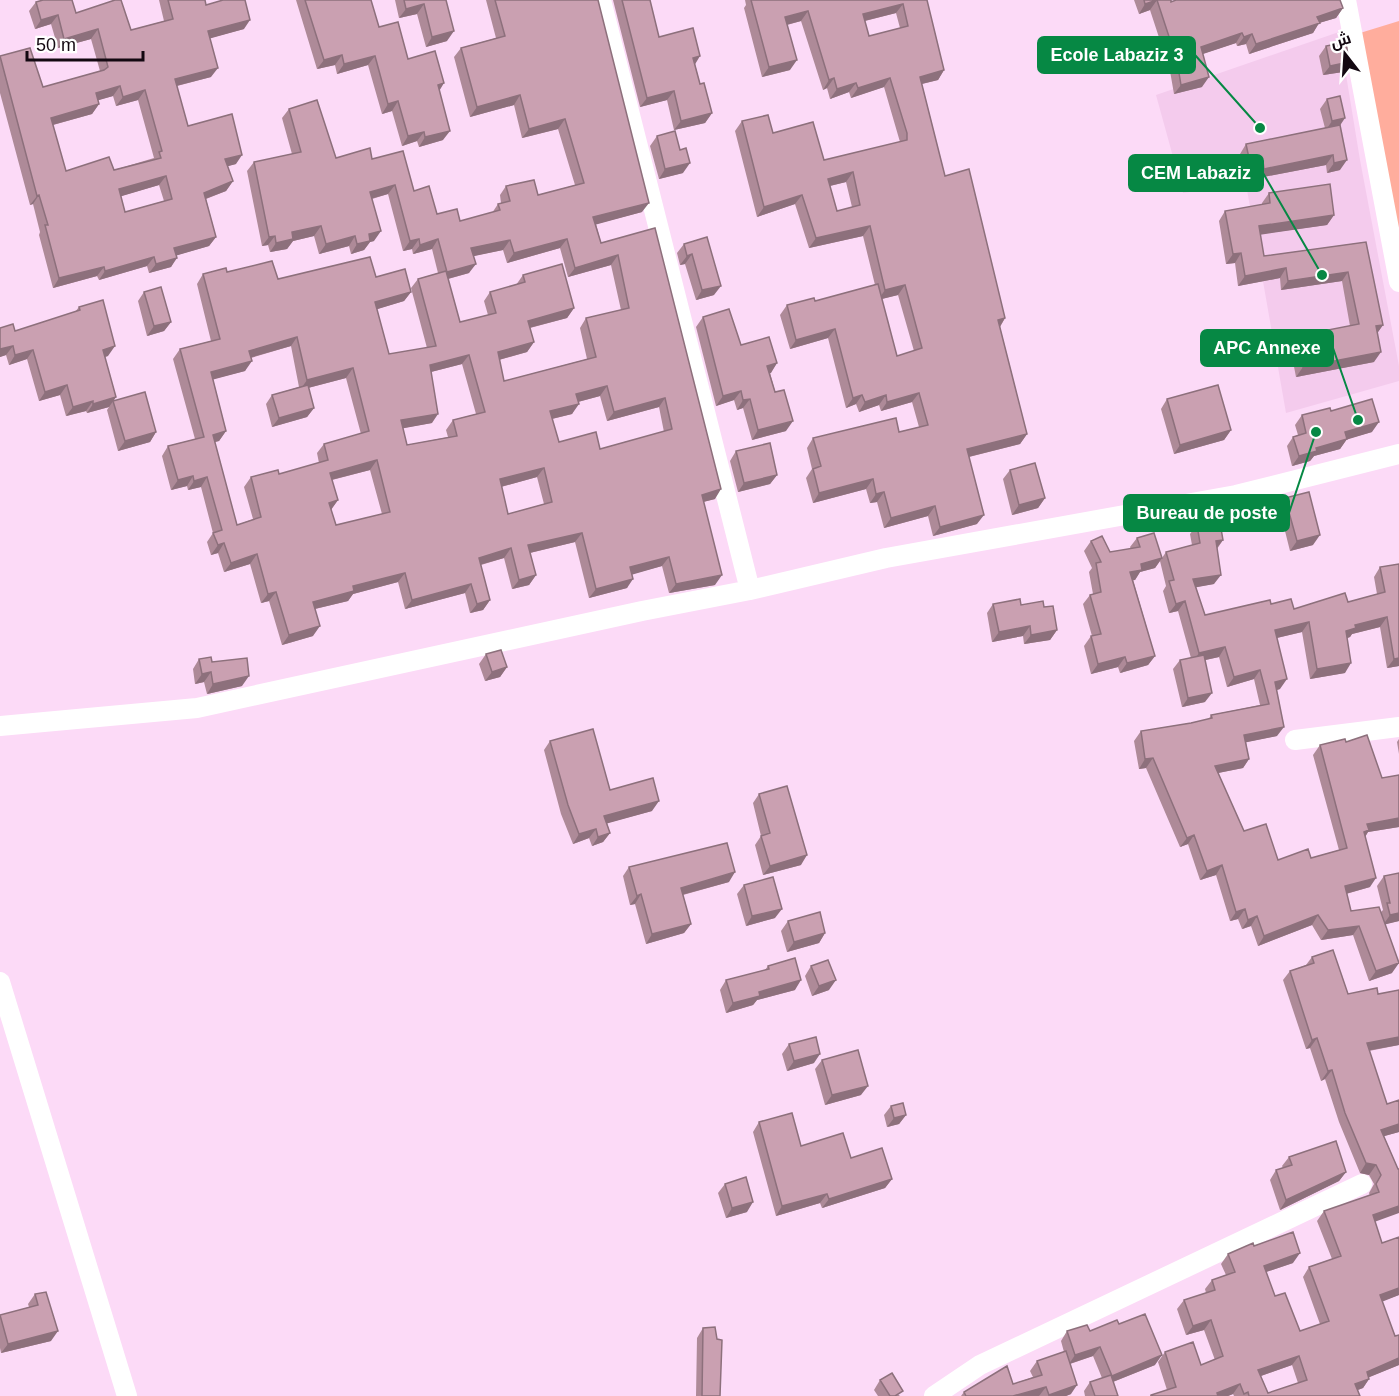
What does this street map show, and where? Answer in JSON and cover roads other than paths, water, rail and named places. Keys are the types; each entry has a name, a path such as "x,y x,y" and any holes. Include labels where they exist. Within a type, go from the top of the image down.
{"street":[{"path":"601,0 750,590"},
{"path":"1346,0 1399,282"},
{"path":"0,726 197,708 642,610 750,590 886,558 1236,495 1399,454"},
{"path":"1295,740 1399,728"},
{"path":"0,982 127,1396"},
{"path":"934,1396 980,1365 1362,1184"}],"place":[{"name":"Ecole Labaziz 3","path":"1260,128"},
{"name":"CEM Labaziz","path":"1322,275"},
{"name":"APC Annexe","path":"1358,420"},
{"name":"Bureau de poste","path":"1316,432"}]}
